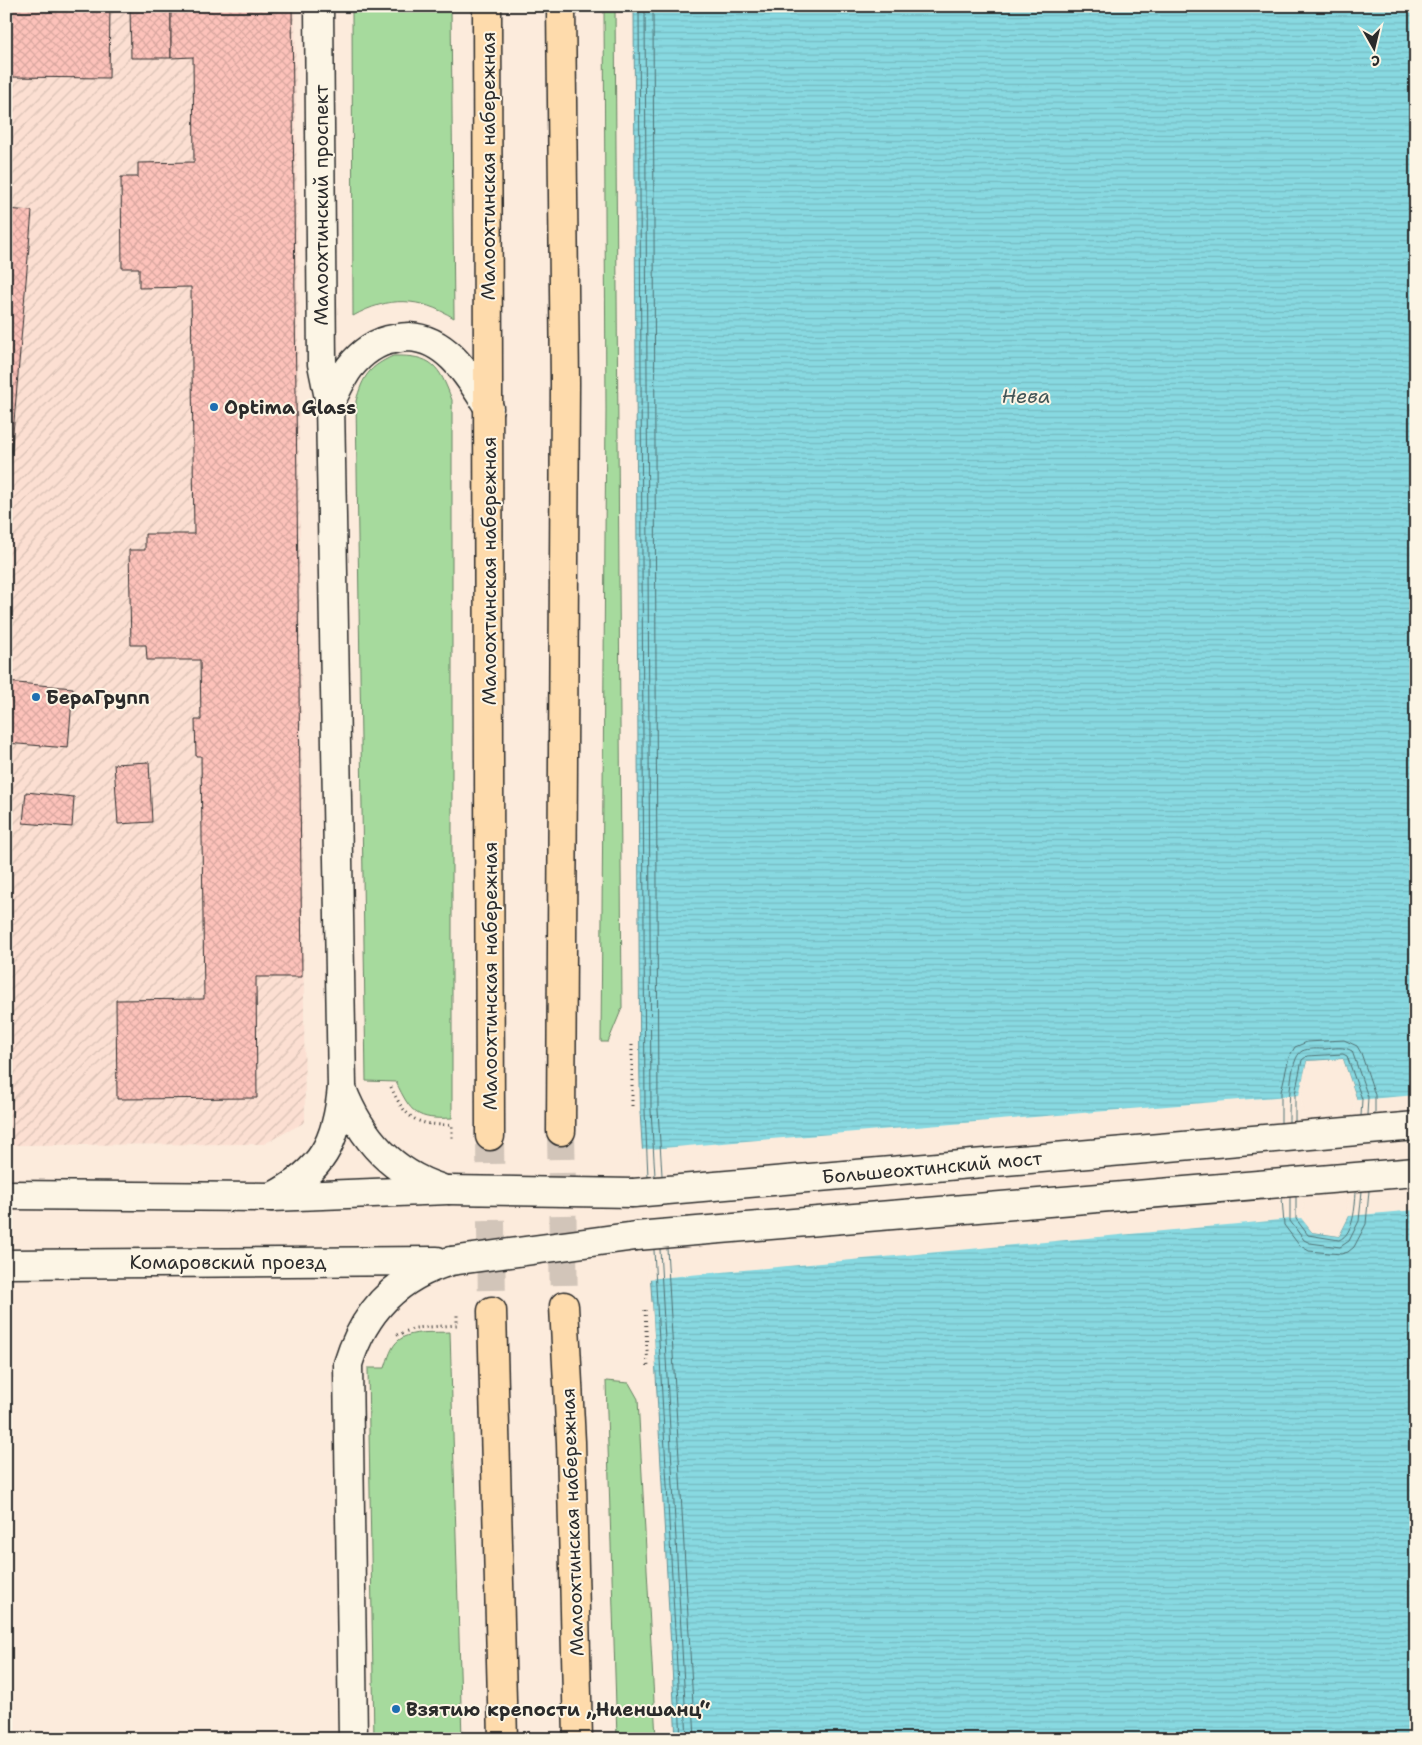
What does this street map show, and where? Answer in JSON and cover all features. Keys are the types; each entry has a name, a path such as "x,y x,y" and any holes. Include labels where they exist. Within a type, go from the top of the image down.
{"main road":[{"name":"Малоохтинский проспект","path":"320,6 322,364 330,404 342,1087"},
{"name":"Малоохтинская набережная","path":"487,6 490,1136"},
{"path":"561,6 565,383 561,1131"},
{"path":"330,404 350,367 366,350 385,340 409,337 430,342 450,355 466,372 489,408"},
{"path":"342,1087 350,1110 362,1131 376,1147 409,1174 428,1184 448,1190"},
{"path":"272,1197 292,1186 310,1171 325,1153 335,1131 340,1110 342,1087"},
{"name":"Большеохтинский мост","path":"448,1190 633,1193 1416,1126"},
{"path":"353,1739 348,1364 354,1346 374,1311 387,1296 416,1274 433,1266 451,1261 636,1236 1416,1172"},
{"path":"6,1195 272,1197 448,1190"},
{"name":"Комаровский проезд","path":"6,1264 451,1261"},
{"name":"Малоохтинская набережная","path":"564,1306 571,1442 578,1739"},
{"path":"492,1311 503,1739"}],"path":[{"path":"632,1045 632,1106"},
{"path":"391,1087 399,1105 410,1118 426,1124 452,1125 452,1139"},
{"path":"645,1310 648,1369"},
{"path":"391,1342 397,1335 415,1328 457,1325 457,1314"}],"shaded area":[{"path":"6,6 295,6 305,1122 264,1144 6,1145"}],"green space":[{"path":"352,6 451,6 454,318 429,306 404,302 379,305 353,316"},
{"path":"604,6 615,6 622,1008 608,1042 601,1042 606,411"},
{"path":"393,356 417,358 432,364 443,378 452,400 452,1118 422,1116 411,1108 396,1082 366,1081 356,401 361,385 368,373 378,364"},
{"path":"450,1332 462,1739 374,1739 368,1368 385,1368 394,1346 404,1337 416,1333"},
{"path":"606,1381 629,1383 638,1399 656,1739 617,1739"}],"water":[{"name":"Нева","path":"634,6 1416,6 1416,1739 676,1739 640,1111","holes":["1343,1059 1357,1100 1349,1216 1339,1236 1312,1232 1301,1217 1300,1095 1307,1061"]}],"pier":[{"path":"637,1045 639,1045 640,1111 637,1111"},
{"path":"1343,1059 1357,1100 1416,1095 1416,1210 1349,1216 1339,1236 1312,1232 1301,1218 648,1279 639,1150 1299,1095 1307,1061","holes":["1342,1061 1354,1101 1347,1215 1338,1233 1313,1230 1304,1217 1302,1095 1309,1063"]},
{"path":"652,1302 656,1368 653,1368 650,1303"}],"building":[{"path":"6,6 110,6 109,78 6,77"},
{"path":"130,6 171,6 171,58 131,58"},
{"path":"171,6 292,6 302,977 256,977 257,1098 117,1099 116,1000 204,999 201,756 196,756 195,720 201,720 200,660 147,660 146,645 131,645 129,550 145,550 145,534 194,534 191,287 139,288 139,268 122,268 121,177 138,177 138,163 194,162 193,57 171,58"},
{"path":"6,209 32,211 6,515"},
{"path":"6,682 73,688 68,748 6,743"},
{"path":"149,762 152,822 118,824 114,764"},
{"path":"26,792 74,797 72,827 23,823"}],"tunnel":[{"path":"561,1131 564,1306"},
{"path":"490,1136 492,1311"}],"place":[{"name":"Optima Glass","path":"214,407"},
{"name":"БераГрупп","path":"36,697"},
{"name":"Взятию крепости „Ниеншанц“","path":"396,1709"}]}
